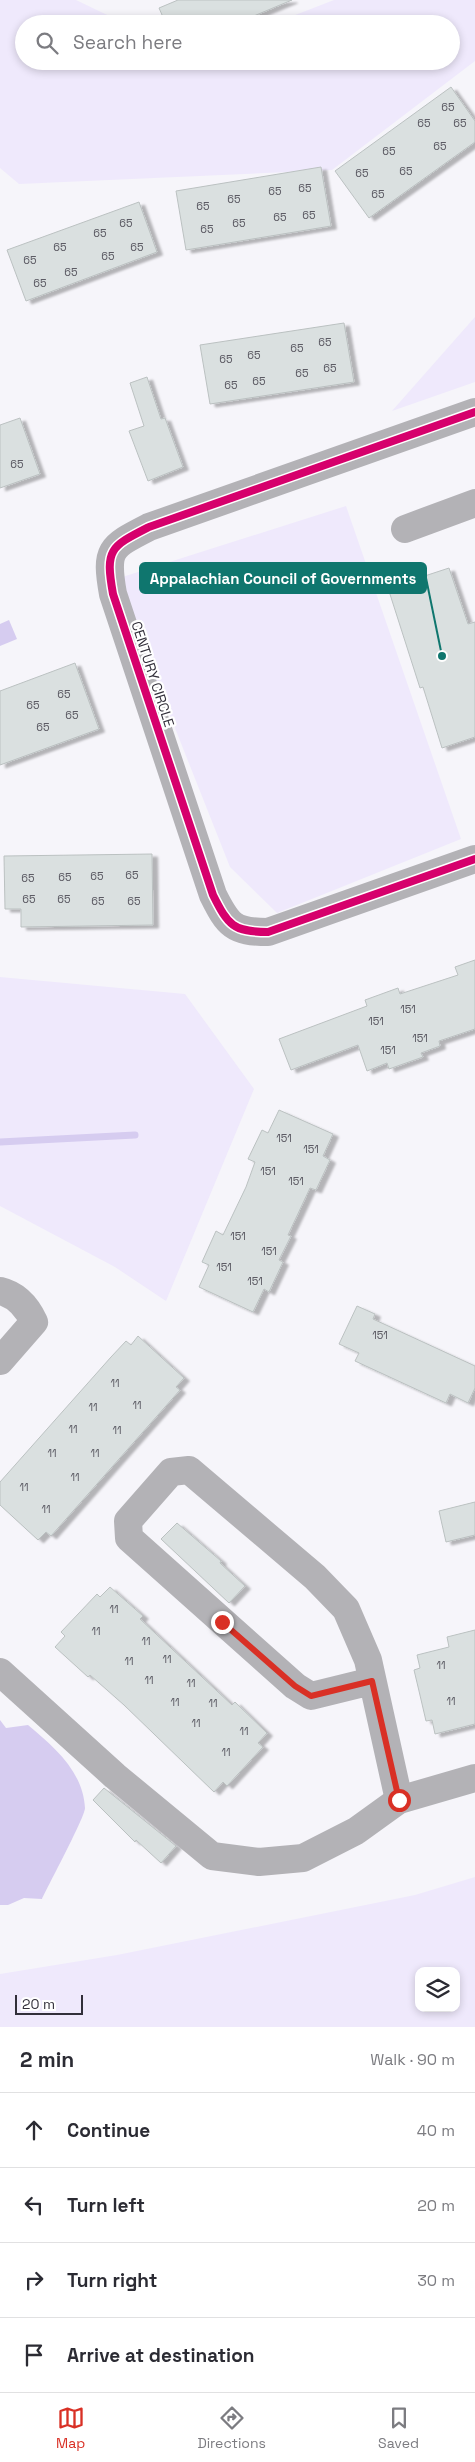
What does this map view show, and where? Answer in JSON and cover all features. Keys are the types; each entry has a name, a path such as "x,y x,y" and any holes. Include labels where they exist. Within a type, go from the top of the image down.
{"street":[{"name":"CENTURY CIRCLE","path":"475,412 149,527 121,542 112,552 109,570 113,594 213,895 223,915 235,928 246,932 268,932 475,858"},
{"path":"406,529 475,503"},
{"path":"0,1291 8,1293 26,1306 34,1322 0,1361"},
{"path":"372,1681 311,1696 295,1686 128,1538 128,1521 171,1472 188,1470 316,1577 346,1609 368,1660 399,1800"},
{"path":"0,1672 115,1776 212,1856 259,1862 303,1858 356,1831 399,1800 475,1778"}],"shaded area":[{"path":"0,0 76,0 107,15 15,15 15,70 460,70 460,15 295,15 334,0 475,0 475,61 332,170 19,184 0,168"},
{"path":"475,317 475,382 392,411"},
{"path":"346,506 461,839 277,913 230,867 116,579"},
{"path":"9,620 17,639 0,646 0,624"},
{"path":"0,977 185,994 254,1089 166,1301 115,1267 0,1206"},
{"path":"0,1720 6,1728 28,1725 57,1751 73,1771 79,1783 85,1808 73,1837 42,1899 24,1898 8,1905 0,1905"},
{"path":"475,1877 475,2027 0,2027 0,1974 117,1955 415,1895"}],"building":[{"path":"178,0 292,0 256,15 162,15 159,8"},
{"path":"451,87 475,121 475,142 369,218 335,171"},
{"path":"321,167 331,226 186,250 176,191"},
{"path":"139,202 157,252 26,301 7,250"},
{"path":"344,323 354,382 210,404 200,345"},
{"path":"147,377 161,419 165,418 183,467 148,481 129,431 144,426 130,383"},
{"path":"20,418 40,474 0,488 0,425"},
{"path":"449,568 468,624 475,622 475,737 442,748 423,687 420,688 388,588"},
{"path":"75,663 99,729 0,765 0,691"},
{"path":"152,854 153,925 21,927 21,909 5,909 4,856"},
{"path":"475,960 475,1029 439,1041 440,1046 421,1053 423,1057 389,1069 387,1063 367,1071 358,1045 291,1070 279,1039 367,1006 365,1000 398,988 400,994 458,975 455,967"},
{"path":"279,1110 333,1134 323,1156 330,1160 316,1190 310,1188 288,1235 291,1236 279,1260 283,1262 269,1292 264,1289 253,1312 199,1287 209,1265 202,1262 216,1231 223,1235 246,1187 255,1162 248,1159 262,1130 268,1133"},
{"path":"357,1306 375,1314 373,1319 475,1366 475,1388 468,1403 450,1394 446,1403 355,1361 359,1353 339,1344"},
{"path":"138,1336 184,1378 176,1387 180,1390 51,1536 46,1532 38,1540 0,1505 0,1482 126,1341 131,1345"},
{"path":"475,1502 475,1535 446,1542 439,1511"},
{"path":"177,1523 221,1561 220,1563 245,1586 229,1603 161,1539"},
{"path":"110,1587 143,1616 140,1619 232,1705 235,1702 267,1733 258,1743 263,1747 227,1786 223,1782 214,1792 124,1705 90,1675 88,1677 55,1647 65,1636 61,1632 97,1594 100,1597"},
{"path":"475,1630 475,1724 435,1734 432,1720 426,1721 414,1670 420,1668 417,1655 449,1647 447,1637"},
{"path":"104,1788 176,1846 161,1863 136,1840 135,1842 93,1800"}],"waterway":[{"path":"0,1142 135,1135"}],"cycle path":[{"path":"475,412 149,527 118,545 113,551 110,567 113,594 213,895 223,913 233,925 256,932 268,932 475,859"}],"place":[{"name":"Appalachian Council of Governments","path":"442,656"}],"route":[{"path":"222,1622 295,1686 311,1696 372,1681 399,1800"}]}
